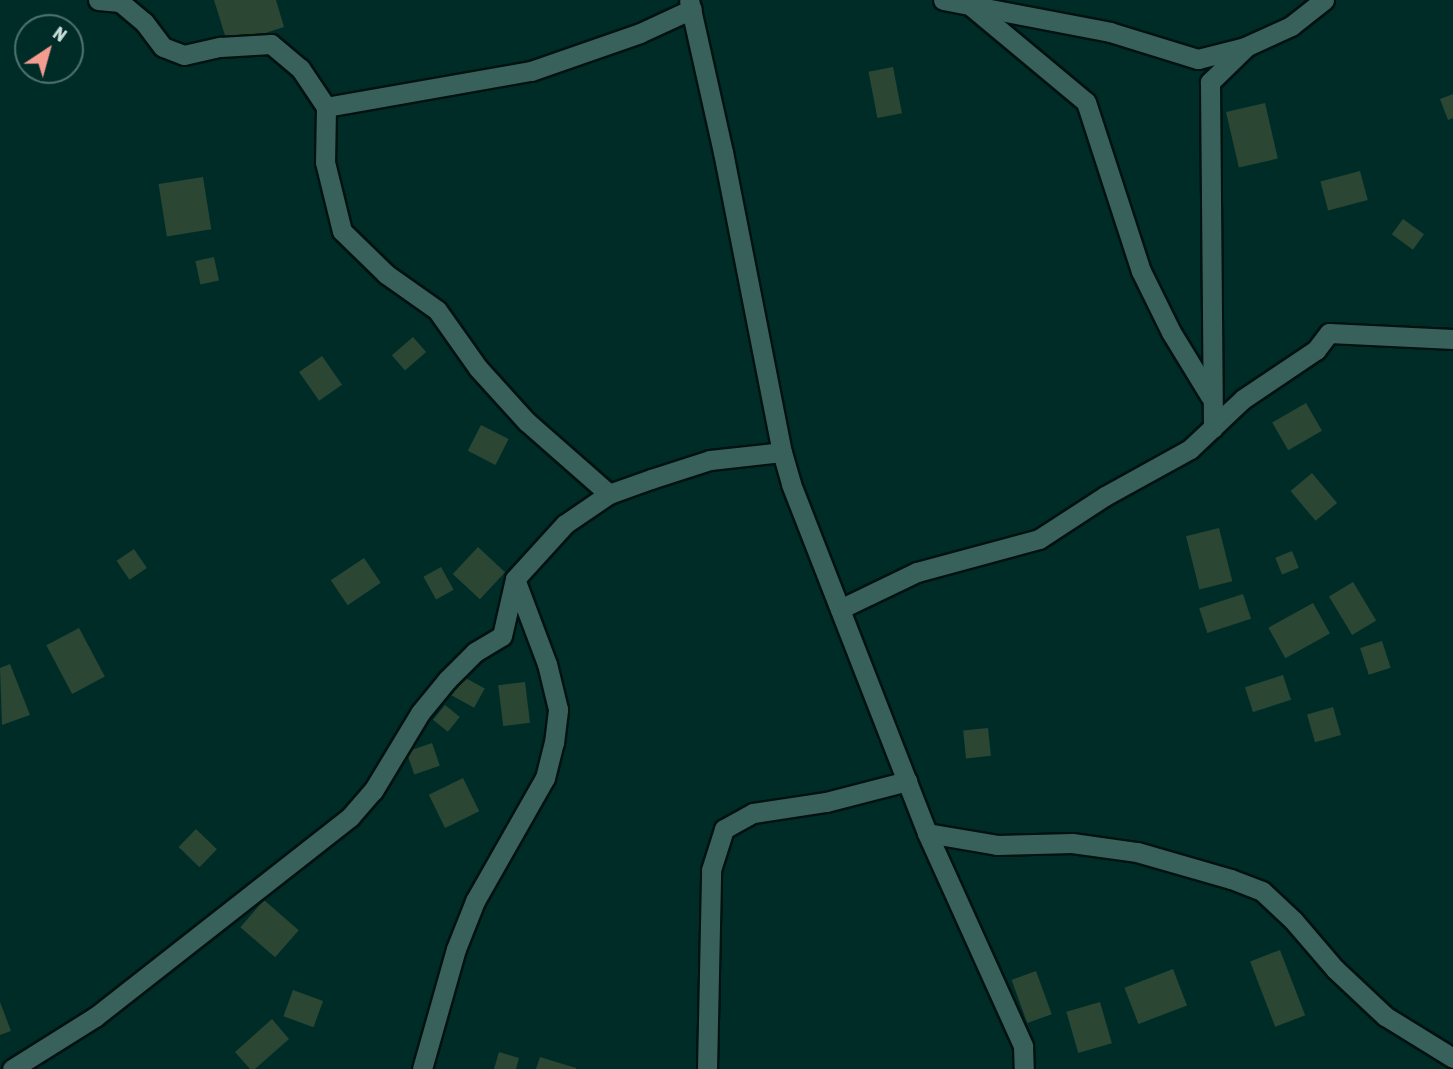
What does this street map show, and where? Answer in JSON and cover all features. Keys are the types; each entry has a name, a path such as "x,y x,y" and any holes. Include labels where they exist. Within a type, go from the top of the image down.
{"street":[{"path":"98,0 120,2 144,22 163,47 184,55 220,47 271,44 300,68 326,107 325,162 342,231 386,274 437,310 478,368 519,413 609,494"},
{"path":"943,0 1110,32 1198,59 1245,47 1290,26 1324,0"},
{"path":"326,107 531,71 640,33 690,4 723,152 782,452 927,833 1023,1046 1024,1069"},
{"path":"972,7 1086,102 1141,271 1171,332 1210,396"},
{"path":"1213,428 1210,396 1210,82 1245,47"},
{"path":"840,609 917,572 1039,539 1105,496 1190,449 1243,400 1316,351 1329,333 1453,339"},
{"path":"12,1069 95,1017 350,817 373,791 420,713 447,680 475,652 502,636 515,579 565,524 609,494 710,460 782,452"},
{"path":"422,1069 456,948 475,901 545,778 554,743 558,709 547,664 515,579"},
{"path":"707,1069 712,870 724,829 753,813 826,802 907,781"},
{"path":"927,833 997,845 1072,843 1137,852 1231,879 1262,891 1293,920 1335,969 1385,1016 1453,1058"},
{"path":"1013,1069 1023,1046"}],"building":[{"path":"214,0 276,0 284,27 228,45"},
{"path":"893,67 902,113 877,118 868,72"},
{"path":"1453,94 1453,118 1448,120 1440,99"},
{"path":"1265,103 1278,159 1239,168 1226,112"},
{"path":"1360,171 1368,200 1328,211 1320,182"},
{"path":"203,177 211,229 167,236 159,184"},
{"path":"1403,219 1424,234 1413,250 1392,234"},
{"path":"214,257 219,280 200,284 195,261"},
{"path":"413,337 426,352 405,370 392,355"},
{"path":"322,356 342,385 319,401 299,372"},
{"path":"1306,403 1322,431 1288,450 1272,422"},
{"path":"481,425 509,439 495,465 468,451"},
{"path":"1312,473 1337,503 1316,521 1291,491"},
{"path":"1219,528 1232,581 1199,590 1186,536"},
{"path":"478,547 505,572 480,599 453,574"},
{"path":"134,549 147,568 129,580 117,561"},
{"path":"1292,551 1299,568 1282,574 1275,558"},
{"path":"364,558 381,583 348,605 331,580"},
{"path":"441,567 454,590 436,599 424,577"},
{"path":"1353,582 1376,621 1352,635 1329,596"},
{"path":"1243,594 1251,619 1207,633 1199,608"},
{"path":"1313,603 1330,634 1285,658 1268,628"},
{"path":"79,628 105,677 72,694 46,645"},
{"path":"1382,641 1391,668 1369,675 1360,648"},
{"path":"10,664 30,715 2,725 0,668"},
{"path":"1283,675 1291,700 1253,712 1245,687"},
{"path":"462,676 485,689 474,708 451,695"},
{"path":"525,682 530,723 503,726 498,685"},
{"path":"445,705 460,717 448,732 433,720"},
{"path":"1333,707 1341,735 1315,742 1307,714"},
{"path":"988,728 991,756 966,758 963,731"},
{"path":"432,743 440,766 414,774 406,752"},
{"path":"463,778 479,811 445,828 429,795"},
{"path":"196,829 217,849 199,867 179,847"},
{"path":"264,900 299,930 275,957 240,927"},
{"path":"1280,950 1305,1015 1275,1027 1250,961"},
{"path":"1173,969 1187,1005 1138,1024 1124,988"},
{"path":"1036,971 1052,1014 1027,1023 1012,980"},
{"path":"293,990 323,1001 313,1027 283,1016"},
{"path":"0,1002 11,1031 0,1035"},
{"path":"1100,1002 1112,1043 1078,1053 1066,1012"},
{"path":"272,1019 289,1039 255,1069 250,1069 235,1052"},
{"path":"499,1052 519,1058 516,1069 494,1069"},
{"path":"540,1057 576,1068 576,1069 536,1069"}]}
